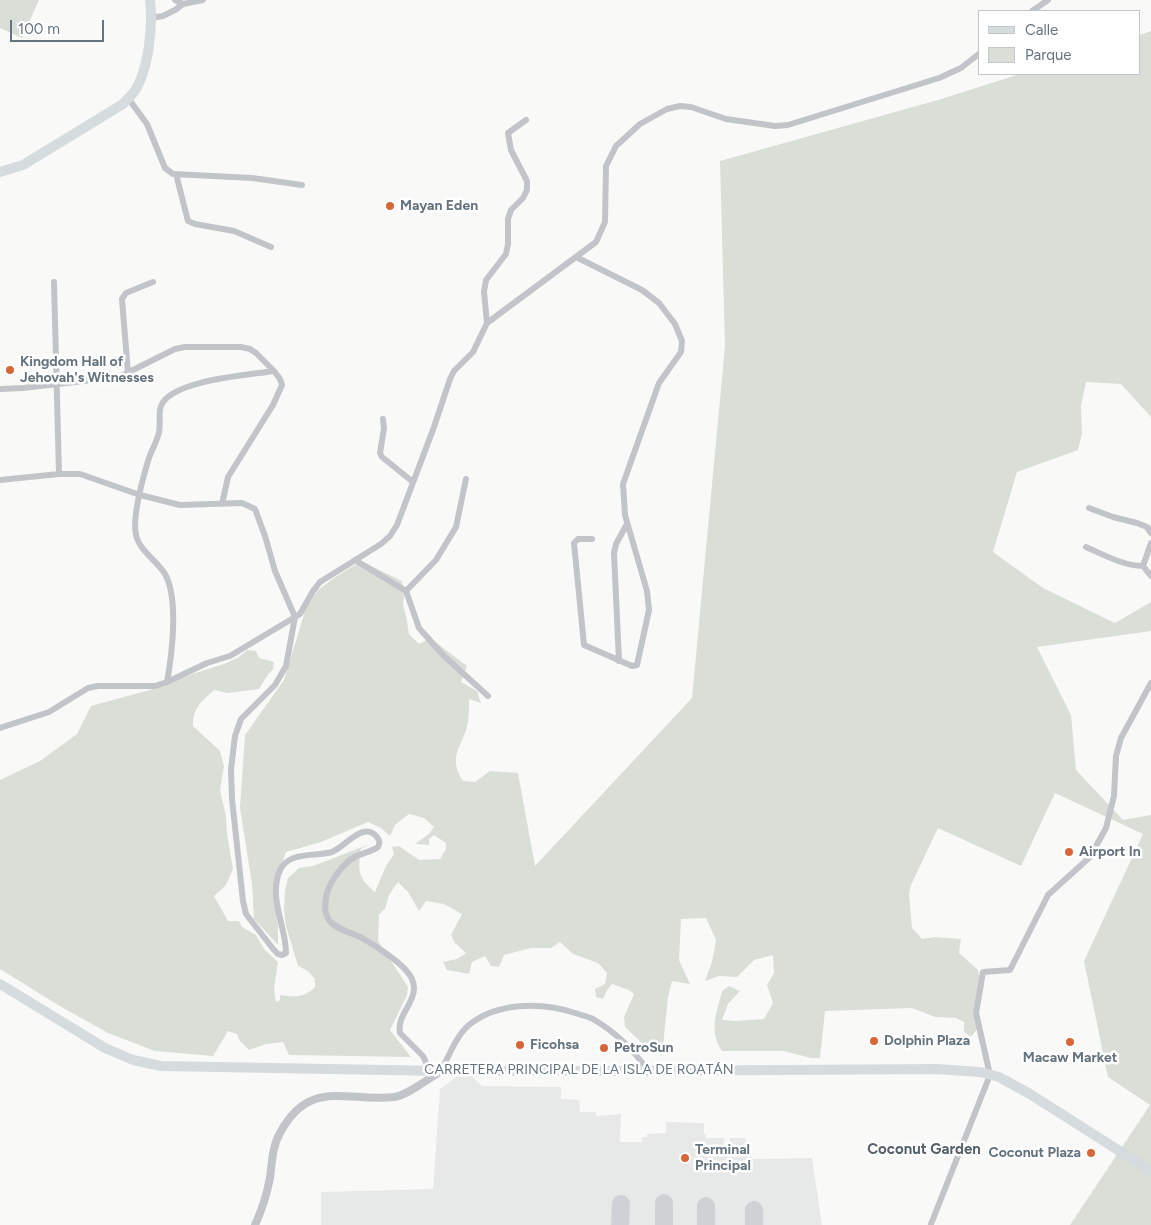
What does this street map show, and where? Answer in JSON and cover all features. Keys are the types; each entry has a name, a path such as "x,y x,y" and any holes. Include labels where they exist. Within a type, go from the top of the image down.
{"main road":[{"path":"0,172 23,165 123,104 141,80 147,60 150,0"},
{"name":"CARRETERA PRINCIPAL DE LA ISLA DE ROATÁN","path":"0,984 105,1048 133,1060 160,1066 429,1069 440,1071 936,1069 980,1072 999,1077 1030,1094 1151,1171"}],"street":[{"path":"176,0 183,4"},
{"path":"150,18 163,16 183,4 203,0"},
{"path":"1033,10 1048,0"},
{"path":"0,728 49,712 88,688 98,686 155,686 207,663 230,656 296,617 303,610 320,582 390,536 397,525 454,371 473,352 487,323 596,242 601,234 605,215 606,166 616,146 640,124 667,109 680,106 691,107 726,119 776,126 788,125 939,78 960,68 978,54"},
{"path":"128,98 147,124 166,168 172,174 252,178 302,185"},
{"path":"487,323 484,292 486,280 506,254 508,219 511,210 527,190 527,181 511,150 508,133 526,120"},
{"path":"176,174 188,221 195,224 234,230 272,247"},
{"path":"576,257 648,294 659,303 675,324 682,341 681,352 659,383 623,484 627,524 647,591 649,610 637,665 632,666 584,645 574,544 578,539 592,539"},
{"path":"54,282 59,474"},
{"path":"128,373 122,299 126,293 153,282"},
{"path":"0,390 119,377 176,349 185,347 242,347 250,349 274,371 282,385 274,405 228,478 222,504"},
{"path":"167,682 171,655 172,605 170,585 164,572 136,537 134,527 146,468 159,434 161,406 164,400 198,382 274,371"},
{"path":"383,419 384,428 380,453 382,457 413,482"},
{"path":"0,480 59,474 86,475 140,495 180,505 242,503 255,509 265,536 274,571 296,617 286,666 275,685 241,719 236,736 231,769 232,799 246,914 278,954 286,953 278,914 277,882 281,869 287,861 297,857 335,851 361,832 368,831 375,834 379,839 380,844 378,847 354,857 336,875 327,890 326,915 330,922 379,949 407,971 415,987 414,995 400,1022 400,1033 423,1056 429,1069"},
{"path":"406,591 436,560 456,527 466,479"},
{"path":"1089,508 1147,527 1151,533"},
{"path":"619,661 614,553 616,544 627,524"},
{"path":"1143,566 1151,543"},
{"path":"1086,547 1116,560 1143,566"},
{"path":"355,560 406,591 420,628 444,656 488,696"},
{"path":"1143,566 1151,576"},
{"path":"931,1224 990,1075 976,1014 983,972 1010,970 1048,895 1090,856 1106,828 1114,796 1116,756 1120,738 1151,683"},
{"path":"255,1225 270,1179 272,1155 278,1135 288,1119 300,1106 314,1099 333,1096 396,1097 415,1088 440,1071 467,1027 482,1016 498,1010 530,1005 561,1008 592,1018 636,1054 648,1071"}],"shaded area":[{"path":"471,1075 482,1086 561,1087 561,1099 579,1100 580,1112 596,1112 596,1116 621,1114 620,1142 642,1142 642,1137 647,1137 647,1134 666,1133 666,1122 704,1123 706,1138 724,1138 724,1146 730,1146 730,1138 745,1138 752,1159 812,1158 822,1225 321,1225 321,1192 433,1189 440,1089 456,1077"}],"green space":[{"path":"0,0 39,0 22,38 0,28"},
{"path":"1151,31 1151,417 1121,384 1086,382 1081,406 1082,434 1078,450 1017,472 993,552 1043,588 1115,623 1151,602 1151,631 1037,647 1071,715 1076,770 1123,820 1151,815 1151,1225 1070,1225 1150,1105 1108,1077 1084,961 1143,834 1055,793 1021,866 938,828 911,885 909,894 912,928 922,939 935,937 961,939 959,953 978,970 980,978 977,1029 971,1037 964,1032 964,1022 956,1018 935,1017 912,1008 825,1011 820,1058 811,1058 783,1051 722,1051 715,1036 715,1021 722,991 729,986 740,991 728,1004 722,1020 764,1019 773,1003 767,985 774,973 773,955 754,960 737,977 719,976 705,981 712,962 716,940 706,918 681,919 679,960 690,984 672,981 668,997 662,1056 643,1044 625,1027 624,1017 634,994 629,990 612,984 603,999 596,997 595,989 605,984 607,973 598,963 573,954 560,942 551,948 531,948 504,955 499,967 491,966 485,956 472,962 469,974 447,970 443,962 457,959 466,953 455,943 451,935 462,914 444,904 426,901 419,911 408,892 398,882 389,895 385,909 379,914 378,941 408,987 407,995 390,1030 411,1057 289,1055 283,1042 266,1044 249,1050 240,1041 237,1034 228,1031 213,1056 155,1051 108,1033 0,969 0,780 40,761 77,734 91,706 157,688 173,680 224,664 239,657 247,650 256,651 259,658 274,662 273,669 259,689 228,693 214,690 196,710 193,726 220,751 224,766 220,790 226,816 233,869 226,885 214,896 228,921 239,921 242,927 256,935 264,949 278,962 274,989 276,1002 280,1000 280,995 299,996 311,991 315,987 315,979 308,971 298,966 286,926 284,909 285,890 288,878 299,868 313,866 370,844 361,849 359,868 365,882 375,892 386,866 394,854 392,847 399,846 419,860 440,859 446,849 446,843 434,835 429,839 429,845 415,844 429,834 434,827 424,818 409,814 395,825 390,836 381,828 368,822 321,842 286,852 274,884 278,945 254,919 252,884 240,808 245,735 284,680 305,611 317,591 361,561 402,581 403,605 409,634 419,644 430,638 467,666 461,682 477,691 481,703 469,699 469,717 457,754 456,766 463,781 475,782 490,771 518,773 535,866 692,698 725,346 720,161 938,100 1017,75 1141,75 1141,35"}],"taxiway":[{"path":"664,1203 664,1225"},
{"path":"620,1225 621,1204"},
{"path":"706,1206 706,1225"},
{"path":"754,1210 754,1225"}],"place":[{"name":"Mayan Eden","path":"390,206"},
{"name":"Kingdom Hall of Jehovah's Witnesses","path":"10,370"},
{"name":"Airport In","path":"1069,852"},
{"name":"Dolphin Plaza","path":"874,1041"},
{"name":"Macaw Market","path":"1070,1042"},
{"name":"Ficohsa","path":"520,1045"},
{"name":"PetroSun","path":"604,1048"},
{"name":"Coconut Plaza","path":"1091,1153"},
{"name":"Terminal Principal","path":"685,1158"}],"district":[{"name":"Coconut Garden","path":"924,1150"}]}
